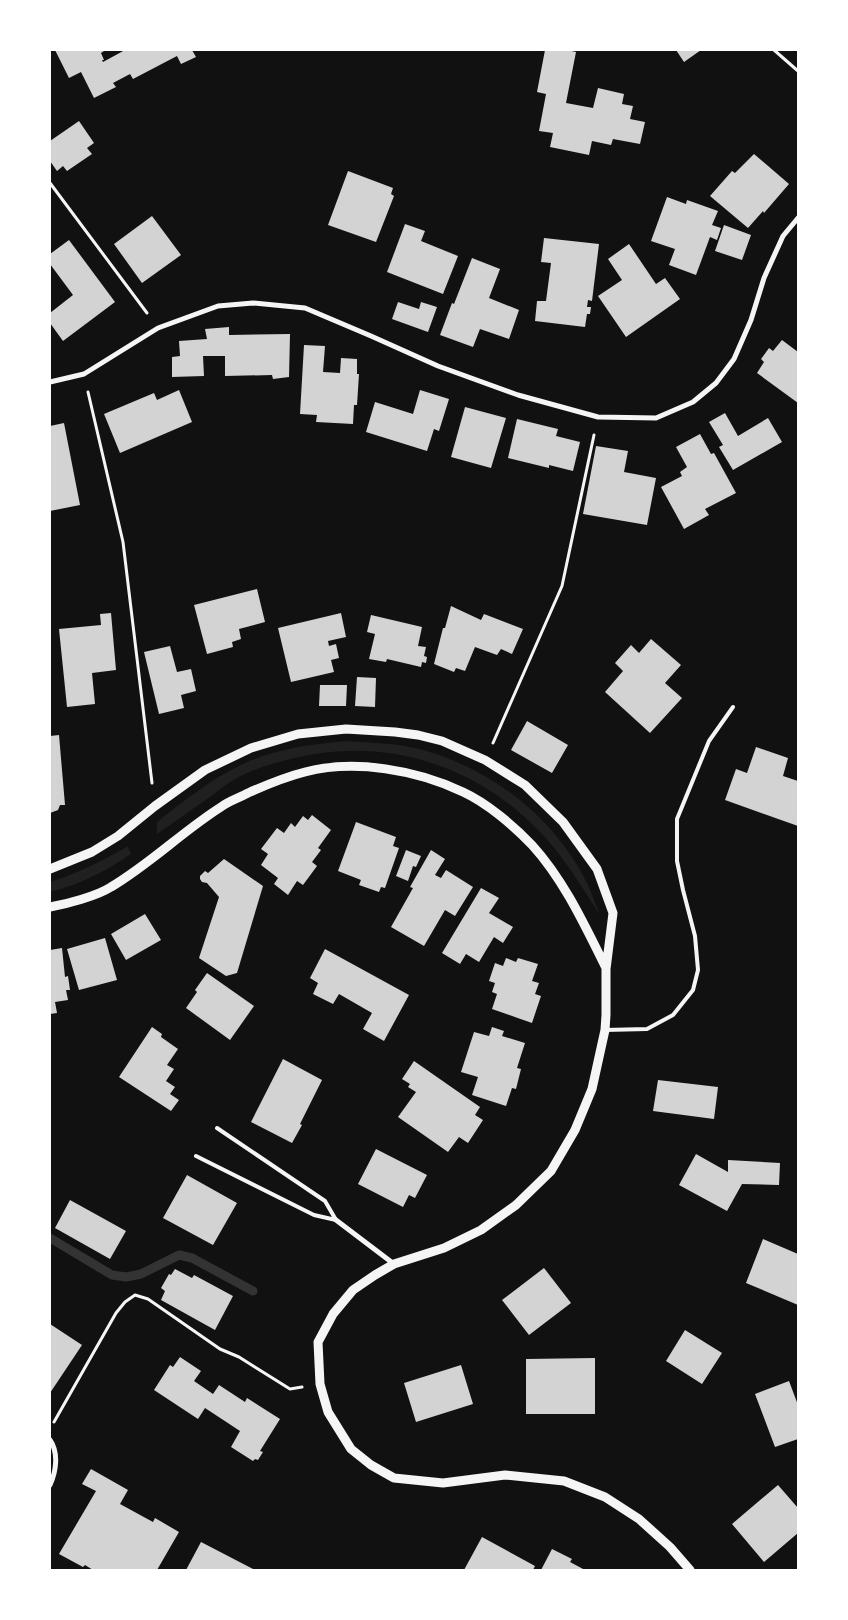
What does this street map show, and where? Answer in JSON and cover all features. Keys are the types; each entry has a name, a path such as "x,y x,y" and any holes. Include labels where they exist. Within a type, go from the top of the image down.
{"street":[{"path":"50,382 84,374 158,328 218,306 253,304 305,308 438,366 518,395 598,417 656,418 693,402 716,383 734,359 751,320 764,278 783,236 798,218"},
{"path":"50,869 99,848 118,836 155,806 205,770 251,748 298,734 346,730 395,732 442,741 486,760 525,785 563,822 597,869 613,913 606,969 605,1030 592,1089 575,1130 551,1171 516,1205 481,1230 444,1248 394,1264 353,1290 333,1314 318,1342 320,1384 328,1412 351,1449 371,1465 394,1478 443,1483 505,1475 564,1481 605,1497 638,1519 670,1547 690,1570"},
{"path":"50,907 66,904 110,888 222,806 262,786 305,772 350,766 393,769 430,778 464,792 499,815 532,846 558,880 587,930 606,969"},
{"path":"336,1220 394,1264"},
{"path":"50,1440 56,1453 54,1476 50,1485"}],"lane":[{"path":"605,1030 647,1029 673,1016 693,990 698,970 695,936 677,861 677,819 709,741 733,707"},
{"path":"217,1128 324,1201 336,1220"},
{"path":"196,1156 314,1215 336,1220"}],"path":[{"path":"774,50 798,71"},
{"path":"50,184 158,328"},
{"path":"84,374 123,542 155,806"},
{"path":"486,760 562,586 598,417"},
{"path":"50,1429 116,1312 135,1295 148,1300 220,1349 239,1357 290,1389 320,1384"}],"shaded area":[{"path":"347,741 395,745 423,750 449,759 497,783 519,799 558,837 574,859 587,883 600,915 569,867 542,834 507,803 481,785 453,771 424,760 393,754 362,751 331,752 299,757 266,766 232,781 157,834 157,822 209,783 243,764 294,748"},
{"path":"130,845 128,847 131,854 112,866 92,877 50,892 50,882 91,866"}],"building":[{"path":"55,50 103,50 101,53 103,62 125,50 192,50 196,57 181,64 177,56 133,79 130,74 113,83 116,87 94,98 81,72 69,78"},
{"path":"545,50 576,52 566,103 593,108 598,88 624,94 622,104 633,106 630,119 645,122 640,144 613,139 611,145 592,141 589,155 550,147 553,133 539,131 546,94 537,92"},
{"path":"676,50 701,50 684,62"},
{"path":"79,121 94,143 87,148 92,154 67,171 63,166 57,171 50,161 50,141"},
{"path":"754,154 789,184 748,228 710,196 732,171 735,173"},
{"path":"348,171 393,188 391,194 394,196 376,242 328,225"},
{"path":"667,197 686,204 687,200 718,211 712,225 721,228 717,240 710,237 696,275 669,265 675,249 651,241"},
{"path":"152,216 181,255 142,283 114,244"},
{"path":"405,224 425,231 421,241 458,256 443,294 387,272"},
{"path":"724,225 751,235 742,260 715,251"},
{"path":"544,238 599,244 592,301 588,300 587,307 591,307 590,314 587,314 585,327 535,321 537,301 546,301 551,263 541,262"},
{"path":"69,240 115,302 63,341 50,323 50,313 73,295 50,264 50,254"},
{"path":"629,244 656,284 665,278 680,299 626,337 598,296 622,280 608,259"},
{"path":"472,258 500,269 489,298 519,310 509,339 480,329 473,347 440,335"},
{"path":"398,302 419,309 421,302 437,307 428,332 392,319"},
{"path":"229,327 229,335 290,334 289,377 273,379 272,375 225,376 225,356 203,356 204,376 172,377 172,357 180,356 179,341 207,339 205,329"},
{"path":"782,340 798,352 798,403 757,373 764,362 761,359 769,348 773,351"},
{"path":"304,345 325,346 323,372 340,373 341,358 357,359 357,374 359,374 357,405 354,405 353,424 316,422 317,415 300,414"},
{"path":"179,390 192,422 120,453 104,414 154,393 157,400"},
{"path":"420,390 449,399 439,431 434,429 427,451 366,432 375,402 413,414"},
{"path":"465,407 506,418 491,468 451,457"},
{"path":"725,413 738,436 768,418 782,442 733,470 719,447 723,445 709,422"},
{"path":"517,419 558,429 556,436 580,442 573,471 549,465 549,468 508,458"},
{"path":"64,423 80,505 50,511 50,426"},
{"path":"700,434 711,454 714,453 736,493 705,509 709,515 684,529 661,487 682,476 680,472 687,467 676,447"},
{"path":"596,446 628,451 624,472 656,478 647,525 583,514"},
{"path":"257,589 265,622 239,629 241,639 232,642 233,647 207,654 194,605"},
{"path":"451,606 481,620 484,614 523,629 512,654 501,649 497,655 475,647 465,671 456,668 454,672 434,664"},
{"path":"111,613 116,670 92,673 95,704 67,707 59,629 101,625 100,614"},
{"path":"341,613 346,637 328,641 329,646 336,644 339,658 331,660 334,672 291,682 278,628"},
{"path":"371,615 422,627 418,646 426,647 424,656 427,657 426,663 422,662 421,667 387,659 386,662 369,659 375,634 367,632"},
{"path":"651,639 681,665 665,683 682,698 650,733 605,692 623,671 615,663 631,645 639,653"},
{"path":"170,646 177,672 191,669 196,691 181,695 184,708 159,714 144,652"},
{"path":"357,677 376,678 375,707 355,706"},
{"path":"320,685 347,685 346,706 319,706"},
{"path":"527,721 568,745 552,773 511,750"},
{"path":"59,735 65,805 60,805 58,810 50,813 50,736"},
{"path":"756,747 788,758 783,776 798,781 798,826 725,800 736,769 747,773"},
{"path":"312,815 331,830 318,848 321,850 312,862 317,866 303,885 297,881 288,895 274,884 278,878 261,865 268,854 261,849 277,828 284,833 291,823 295,827 303,816 308,820"},
{"path":"356,822 396,837 393,846 399,848 385,888 381,887 379,892 359,885 361,880 338,871"},
{"path":"406,850 421,856 416,867 413,866 408,881 396,876"},
{"path":"431,850 445,859 435,875 441,878 446,870 473,887 455,916 445,910 424,946 391,927 413,888 410,887"},
{"path":"224,859 263,886 237,973 226,976 199,958 219,897 207,883 202,882 200,876 205,871 208,873"},
{"path":"481,888 499,898 489,913 513,927 503,943 494,937 479,962 466,954 460,964 442,953"},
{"path":"145,914 161,940 126,960 111,934"},
{"path":"105,938 117,980 79,990 67,949"},
{"path":"62,948 65,977 68,976 70,990 66,990 68,1000 55,1002 57,1013 50,1014 50,950"},
{"path":"325,949 409,995 384,1041 363,1029 372,1013 339,994 333,1004 313,994 318,983 310,978"},
{"path":"506,958 516,962 518,958 538,964 532,981 539,983 535,994 541,996 532,1023 492,1009 497,994 492,992 495,983 489,981 495,963 503,966"},
{"path":"207,973 254,1006 230,1040 186,1008 197,992 195,990"},
{"path":"152,1027 162,1034 161,1037 178,1049 167,1065 174,1069 166,1081 175,1087 170,1094 179,1100 171,1111 119,1077"},
{"path":"492,1027 504,1031 502,1036 525,1043 517,1068 521,1069 516,1089 512,1088 506,1106 472,1095 478,1077 461,1072 474,1032 489,1036"},
{"path":"283,1059 322,1080 292,1143 251,1122"},
{"path":"414,1061 480,1107 475,1115 483,1120 468,1143 459,1137 448,1152 398,1117 416,1092 408,1087 410,1084 402,1079"},
{"path":"658,1080 718,1087 714,1119 653,1111"},
{"path":"376,1149 427,1175 415,1198 409,1195 403,1207 358,1184"},
{"path":"696,1154 728,1172 728,1160 780,1163 779,1185 742,1184 727,1211 679,1185"},
{"path":"187,1175 237,1203 213,1245 163,1218"},
{"path":"70,1200 126,1231 110,1259 55,1228"},
{"path":"763,1239 798,1254 798,1305 746,1283"},
{"path":"544,1268 571,1303 529,1335 502,1300"},
{"path":"175,1269 192,1278 194,1275 233,1296 215,1330 161,1300 165,1291 161,1288 169,1274 171,1275"},
{"path":"50,1324 82,1345 50,1393"},
{"path":"685,1330 722,1353 702,1384 666,1361"},
{"path":"180,1357 201,1371 194,1381 213,1394 219,1385 245,1402 247,1398 280,1419 260,1451 263,1452 258,1460 255,1459 253,1461 231,1447 240,1431 205,1408 198,1419 154,1390 170,1365 173,1367"},
{"path":"595,1358 595,1414 526,1414 526,1359"},
{"path":"461,1365 473,1404 416,1422 404,1383"},
{"path":"789,1381 798,1405 798,1439 775,1447 755,1394"},
{"path":"91,1469 128,1490 120,1504 153,1522 155,1518 179,1532 157,1570 93,1570 85,1565 83,1567 59,1554 96,1491 82,1484"},
{"path":"778,1485 798,1508 798,1533 764,1562 732,1524"},
{"path":"482,1537 535,1566 533,1570 464,1570"},
{"path":"201,1542 255,1570 186,1570"},
{"path":"552,1549 572,1559 570,1562 585,1570 541,1570"}],"waterway":[{"path":"50,1238 112,1275 126,1277 141,1274 179,1255 192,1258 253,1291"}]}
